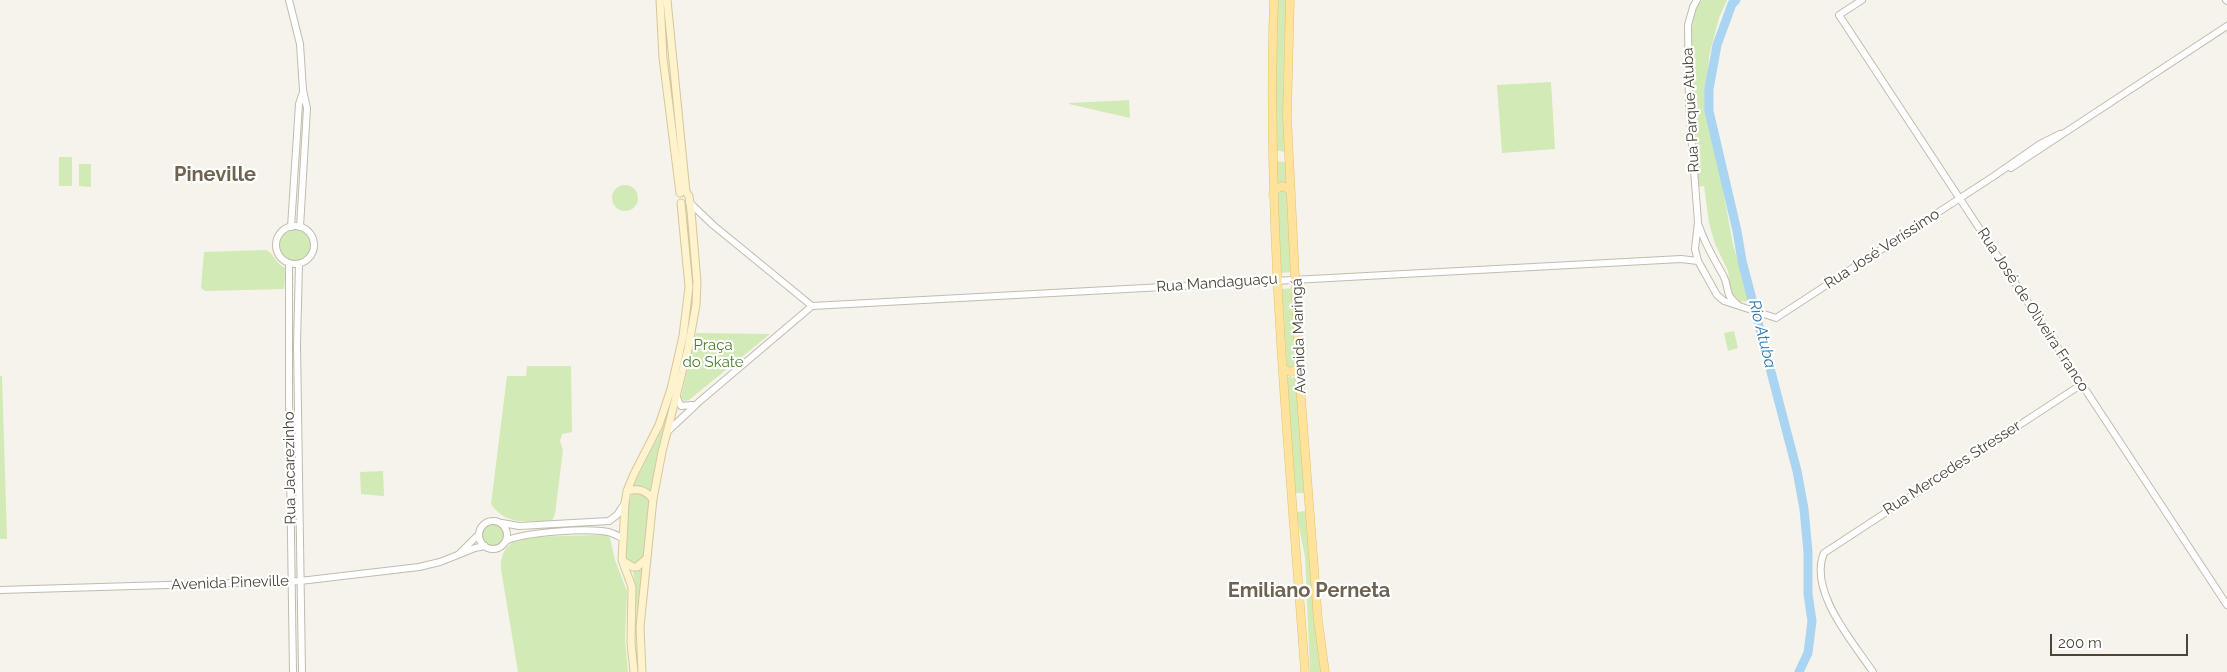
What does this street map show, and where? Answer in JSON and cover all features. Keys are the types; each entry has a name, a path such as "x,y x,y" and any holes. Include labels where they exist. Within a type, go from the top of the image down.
{"main road":[{"path":"660,0 663,58 683,193"},
{"path":"642,672 640,627 645,560 653,499 688,349 696,306 697,282 692,219 685,202 678,198 683,193 667,0"},
{"name":"Avenida Maringá","path":"1274,0 1272,92 1274,195 1283,369 1305,672"},
{"name":"Avenida Maringá","path":"1290,0 1287,89 1300,368 1308,501 1318,620 1325,672"},
{"path":"1274,195 1276,189 1282,186 1289,189 1292,195"},
{"path":"634,672 631,643 632,587 622,558 625,503 627,491 660,425 680,354 689,287 682,219 685,202"},
{"path":"682,219 692,219"},
{"path":"1283,369 1293,372 1300,368"},
{"path":"627,491 638,489 647,493 653,499"},
{"path":"622,558 628,566 633,567 637,567 645,560"}],"street":[{"path":"289,0 300,44 303,90 307,108 300,227"},
{"name":"Rua Parque Atuba","path":"1697,0 1688,25 1689,104 1698,222"},
{"name":"Rua José de Oliveira Franco","path":"1862,0 1839,15 2227,605"},
{"name":"Rua José Veríssimo","path":"1741,308 1776,318 1994,176 2020,163 2060,134 2227,26"},
{"path":"291,227 299,104 303,90"},
{"path":"668,431 700,401 812,306 685,202"},
{"path":"1698,222 1706,247 1724,278 1729,296 1741,308"},
{"path":"1698,222 1695,249 1698,261 1717,295 1724,301 1741,308"},
{"path":"291,227 300,227 311,234 314,246 310,257 299,264 289,263 280,256 276,244 281,233 291,227"},
{"path":"1681,259 1701,246 1706,247"},
{"name":"Rua Mandaguaçu","path":"812,306 1296,278 1681,259 1698,261"},
{"name":"Rua Jacarezinho","path":"289,263 293,672"},
{"name":"Rua Jacarezinho","path":"299,264 297,344 302,672"},
{"path":"1710,283 1719,284 1724,278"},
{"name":"Rua Mercedes Stresser","path":"1873,672 1838,619 1823,591 1822,561 1824,553 2082,384"},
{"path":"676,396 684,407 700,401"},
{"path":"290,462 300,463"},
{"path":"622,538 614,533 598,531 536,534 516,536 496,549 484,546 478,534 480,528 486,522 494,520 519,526 598,522 613,519 625,503"},
{"path":"598,522 598,531"},
{"path":"502,523 507,532 506,541"},
{"path":"535,525 536,534"},
{"name":"Avenida Pineville","path":"458,555 478,534"},
{"name":"Avenida Pineville","path":"0,590 300,581 419,567 440,562 484,546"}],"green space":[{"path":"1278,0 1286,0 1283,89 1285,152 1275,150"},
{"path":"1702,0 1727,0 1719,18 1709,56 1706,118 1715,145 1733,245 1750,301 1738,302 1731,294 1728,271 1715,244 1709,223 1704,186 1698,187 1692,109 1691,36 1694,12"},
{"path":"1551,82 1555,149 1502,153 1497,85"},
{"path":"1129,100 1130,118 1069,104 1069,103"},
{"path":"59,157 72,157 72,186 59,186"},
{"path":"1274,161 1287,162 1292,272 1280,273"},
{"path":"79,164 91,164 91,187 79,186"},
{"path":"625,185 634,189 638,198 634,207 625,211 616,207 612,198 616,189"},
{"path":"688,219 695,286 689,336 652,492 642,486 632,488 664,425 684,353 693,294 686,221"},
{"path":"295,229 307,234 312,246 307,258 295,263 283,258 278,246 283,234"},
{"path":"266,250 286,268 284,289 205,291 201,288 204,252"},
{"path":"1294,288 1296,365 1293,370 1287,367 1282,289"},
{"path":"1734,331 1738,348 1728,351 1724,333"},
{"name":"Praça do Skate","path":"696,333 770,334 689,400 684,401 681,397"},
{"path":"527,366 571,366 572,432 562,434 560,441 563,450 555,514 552,521 518,521 510,519 503,516 491,504 507,376 526,376"},
{"path":"1297,375 1305,493 1295,493 1287,376 1292,378"},
{"path":"0,376 2,376 7,539 0,539"},
{"path":"383,471 384,496 361,494 360,472"},
{"path":"639,492 649,499 650,502 643,558 634,564 626,560 625,556 628,504 632,494"},
{"path":"1306,511 1315,620 1323,672 1310,672 1305,557 1296,512"},
{"path":"493,523 502,526 505,535 502,544 493,547 484,544 481,535 484,526"},
{"path":"607,535 610,538 615,560 627,591 625,640 628,672 518,672 501,569 504,552 510,544 526,537"},
{"path":"642,569 638,613 638,672 636,596 633,571"}],"waterway":[{"name":"Rio Atuba","path":"1736,0 1732,4 1717,45 1709,89 1709,111 1737,231 1742,261 1797,471 1804,509 1808,552 1808,594 1812,621 1808,653 1799,672"}],"district":[{"name":"Pineville","path":"215,175"},
{"name":"Emiliano Perneta","path":"1309,591"}]}
